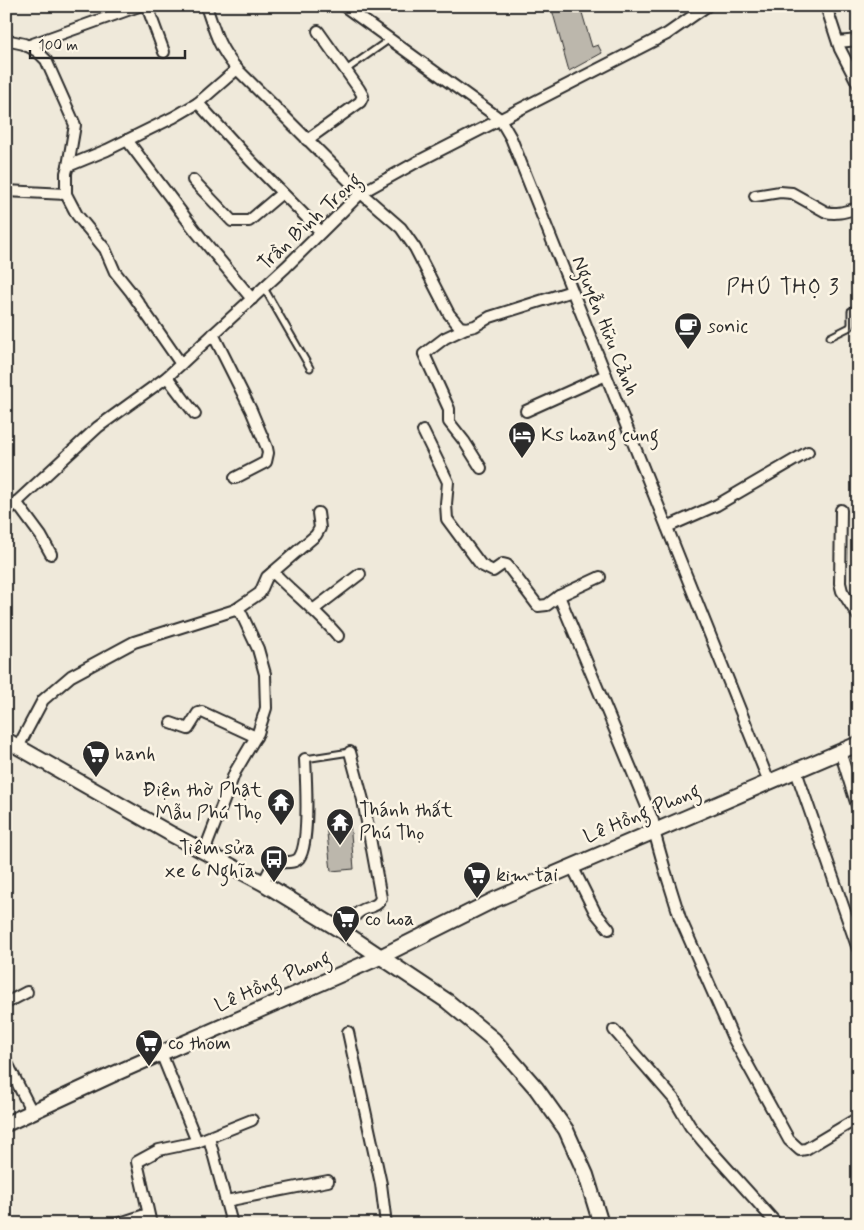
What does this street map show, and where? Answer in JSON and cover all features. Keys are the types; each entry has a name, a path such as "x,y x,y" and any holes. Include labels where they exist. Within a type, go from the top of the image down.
{"street":[{"path":"27,46 139,6"},
{"path":"147,6 164,52"},
{"path":"206,6 218,41 225,54 237,69 360,193 401,228 415,248 449,314 460,326 466,328"},
{"name":"Nguyễn Hữu Cảnh","path":"344,6 500,119 511,138 769,782"},
{"name":"Trần Bình Trọng","path":"6,512 98,427 167,377 264,288 360,193 667,34 707,6"},
{"path":"826,6 838,42 858,84"},
{"path":"307,140 360,102 362,96 318,31"},
{"path":"6,40 27,46 46,60 75,125 66,173 66,194 78,215 104,248 115,272 181,364"},
{"path":"838,42 858,40"},
{"path":"68,166 85,160 174,117 198,103 237,69"},
{"path":"198,103 282,193 322,232"},
{"path":"127,140 194,229 252,299"},
{"path":"193,180 232,222 249,221 282,193"},
{"path":"6,191 66,194"},
{"path":"755,196 780,192 792,193 831,213 858,208"},
{"path":"481,468 449,422 449,408 424,354 445,338 475,326 490,317 572,291"},
{"path":"213,334 251,410 268,453 266,462 235,478"},
{"path":"526,411 606,375"},
{"path":"167,377 195,414"},
{"path":"423,432 448,482 447,519 481,565 493,571 503,564 507,565 538,606 547,605 559,596 600,578"},
{"path":"667,528 717,505 808,452"},
{"path":"16,502 37,530 51,554"},
{"path":"842,510 840,583 842,591 858,616"},
{"path":"318,513 320,528 316,535 266,577 260,593 235,610 134,642 71,676 43,700 12,743 204,852 263,883 345,932 447,1001 494,1040 536,1088 566,1130 586,1175 601,1224"},
{"path":"273,572 327,622 338,636"},
{"path":"312,610 360,574"},
{"path":"559,596 653,821 654,831 680,918 733,1038 789,1140 800,1150 806,1149 858,1118"},
{"path":"204,852 235,772 256,737 266,708 265,674 258,649 241,613 235,610"},
{"path":"171,723 188,729 198,713 204,713 256,737"},
{"name":"Lê Hồng Phong","path":"6,1124 380,956 494,900 858,744"},
{"path":"345,932 356,914 367,907 379,904 381,898 363,800 350,752"},
{"path":"840,752 858,809"},
{"path":"263,883 276,862 294,862 300,857 307,806 305,759"},
{"path":"796,771 858,948"},
{"path":"572,866 595,912 609,929"},
{"path":"6,1003 27,992"},
{"path":"614,1030 674,1099 690,1126 706,1146 777,1224"},
{"path":"348,1032 381,1184 386,1224"},
{"path":"161,1053 197,1142"},
{"path":"6,1061 32,1112"},
{"path":"118,1224 150,1219 137,1162 159,1150 197,1142 252,1120"},
{"path":"209,1138 232,1224"},
{"path":"226,1201 328,1181"}],"lane":[{"path":"346,70 390,38"},
{"path":"264,288 310,368"},
{"path":"830,337 850,327 852,324 851,312 858,308"},
{"path":"305,759 350,752"}],"building":[{"path":"551,6 580,6 592,47 598,45 602,53 569,71"},
{"name":"Thánh thất Phú Thọ","path":"341,815 350,822 354,869 331,871 326,824 333,816"}],"place":[{"name":"sonic","path":"688,350"},
{"name":"Ks hoang cung","path":"522,459"},
{"name":"hanh","path":"96,778"},
{"name":"Điện thờ Phật Mẫu Phú Thọ","path":"281,826"},
{"name":"Thánh thất Phú Thọ","path":"340,846"},
{"name":"Tiêm sửa xe 6 Nghĩa","path":"274,883"},
{"name":"kim tai","path":"477,899"},
{"name":"co hoa","path":"346,943"},
{"name":"co thom","path":"149,1067"}],"district":[{"name":"PHÚ THỌ 3","path":"783,288"}]}
